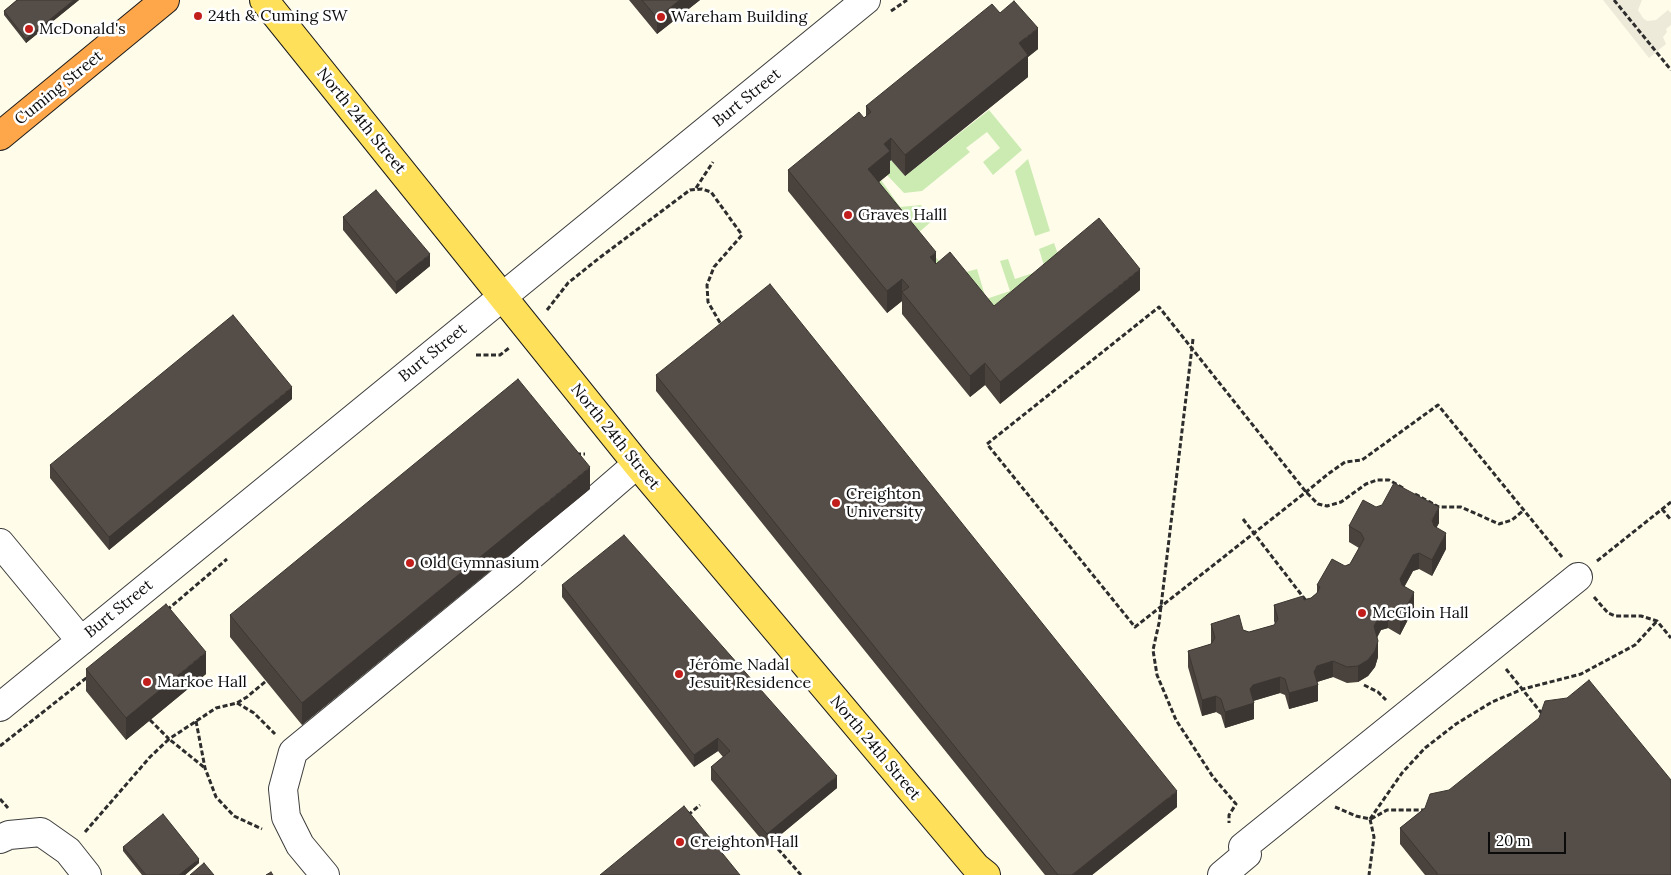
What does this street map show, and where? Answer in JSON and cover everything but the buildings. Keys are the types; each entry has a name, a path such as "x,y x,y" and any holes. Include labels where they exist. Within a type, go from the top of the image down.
{"highway":[{"name":"Cuming Street","path":"0,136 164,0"}],"main road":[{"name":"North 24th Street","path":"264,0 637,464 980,872"}],"street":[{"name":"Burt Street","path":"0,707 866,0"},
{"path":"326,875 300,845 286,817 283,789 293,752 511,573 637,464"},
{"path":"0,543 81,641"},
{"path":"1222,875 1247,854 1243,847 1310,792 1586,587"},
{"path":"0,840 9,835 42,832 68,850 87,875"}],"path":[{"path":"1614,0 1671,70"},
{"path":"470,360 478,354 500,355 530,332 568,283 690,190 696,188 711,192 742,235 714,267 707,285 708,302 724,328"},
{"path":"1524,510 1512,520 1499,524 1461,507 1439,507 1389,480 1377,480 1366,484 1341,502 1327,506 1318,504 1306,492 1159,306 987,444 1135,628 1254,532 1306,492 1345,462 1362,460 1438,406 1524,510 1586,587 1608,613 1615,616 1641,616 1657,620 1671,638"},
{"path":"1193,339 1159,623 1153,650 1157,675 1176,720 1213,777 1236,804 1229,815 1230,831 1243,847"},
{"path":"568,454 585,454"},
{"path":"1586,587 1671,502"},
{"path":"1662,509 1671,520"},
{"path":"1244,519 1308,602"},
{"path":"160,616 234,553"},
{"path":"1368,875 1374,837 1370,819 1402,773 1425,748 1463,720 1492,702 1523,689 1582,674 1634,645 1657,620"},
{"path":"0,746 93,672"},
{"path":"68,850 150,757 169,739 216,708 237,703 266,681"},
{"path":"1523,689 1545,717"},
{"path":"237,703 254,713 293,752"},
{"path":"150,720 169,739 205,768"},
{"path":"196,721 205,768 216,797 234,816 300,845"},
{"path":"1310,792 1328,804 1356,816 1370,819 1387,810 1430,810"},
{"path":"0,799 12,812"},
{"path":"686,817 700,805"},
{"path":"778,849 801,875"}],"green space":[{"path":"989,110 1022,150 993,175 983,162 1000,148 987,132 966,148 970,152 922,191 904,193 887,175 890,173 884,166 891,160 905,176"},
{"path":"1028,159 1050,231 1035,236 1015,171"},
{"path":"881,180 900,207 921,205 933,220 917,234 943,266 966,272 977,269 986,299 1010,291 1000,261 1008,259 1015,279 1045,269 1039,249 1054,243 1064,271 994,328 936,285 868,191"}],"shaded area":[{"path":"1603,0 1642,0 1638,10 1647,21 1656,20 1668,10 1671,13 1671,25 1666,29 1667,32 1663,37 1666,44 1649,58"}],"place":[{"name":"24th & Cuming SW","path":"198,16"},
{"name":"Wareham Building","path":"661,17"},
{"name":"McDonald's","path":"29,29"},
{"name":"Graves Halll","path":"848,215"},
{"name":"Creighton University","path":"836,503"},
{"name":"Old Gymnasium","path":"410,563"},
{"name":"McGloin Hall","path":"1362,613"},
{"name":"Jérôme Nadal Jesuit Residence","path":"679,674"},
{"name":"Markoe Hall","path":"147,682"},
{"name":"Creighton Hall","path":"680,842"}]}
